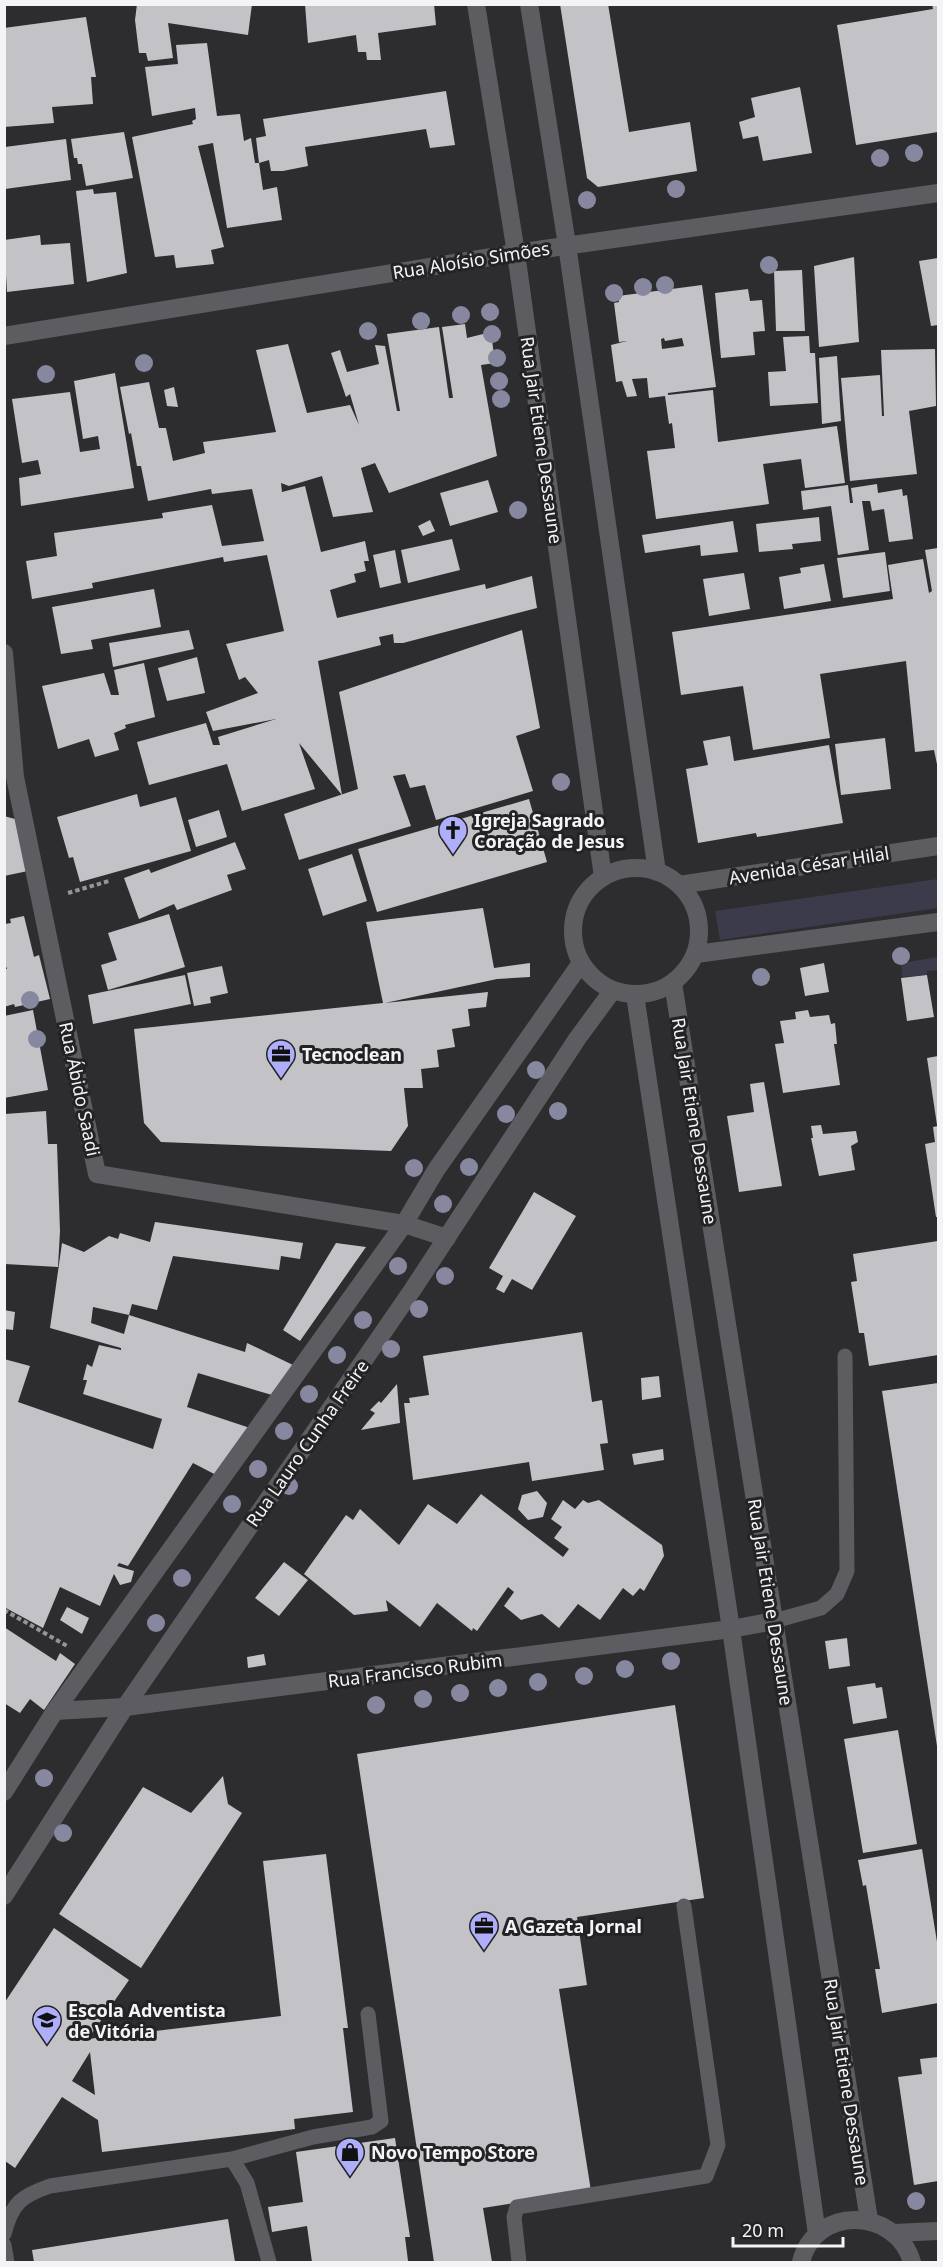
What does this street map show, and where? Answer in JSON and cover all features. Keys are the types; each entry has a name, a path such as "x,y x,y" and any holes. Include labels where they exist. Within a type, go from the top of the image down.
{"street":[{"name":"Rua Jair Etiene Dessaune","path":"476,4 516,253 603,877"},
{"path":"529,4 567,245 657,872"},
{"name":"Rua Aloísio Simões","path":"4,336 567,245 939,193"},
{"name":"Rua Ábido Saadi","path":"4,653 10,779 41,900 97,1174 404,1224 447,1238"},
{"name":"Avenida César Hilal","path":"679,885 939,846"},
{"path":"630,868 657,872 679,885 690,897 697,913 700,938 696,954 686,970 673,983 655,992 635,995 613,990 591,976 581,963 573,937 574,920 584,895 603,877 630,868"},
{"path":"696,954 939,922"},
{"path":"4,1792 91,1659 404,1224 436,1170 581,963"},
{"name":"Rua Jair Etiene Dessaune","path":"673,983 869,2220"},
{"name":"Rua Lauro Cunha Freire","path":"4,1896 125,1707 447,1238 576,1039 613,990"},
{"path":"635,995 731,1629 817,2234"},
{"name":"Rua Francisco Rubim","path":"55,1711 125,1707 731,1629 774,1621"},
{"path":"801,2262 808,2244 817,2234 825,2228 846,2220 869,2220 894,2233 908,2250 912,2262"},
{"path":"894,2233 939,2231"}],"lane":[{"path":"774,1621 821,1608 837,1594 846,1571 845,1356"},
{"path":"519,2262 514,2217 517,2207 706,2176 718,2145 684,1906"},
{"path":"4,2234 10,2213 26,2194 50,2186 232,2159 313,2136 372,2127 381,2121 368,2014"},
{"path":"232,2159 247,2183 269,2262"},
{"path":"4,2245 7,2262"}],"path":[{"path":"41,900 110,881"},
{"path":"4,1610 91,1659"}],"shaded area":[{"path":"938,879 938,908 720,940 715,911"},
{"path":"938,957 938,970 927,971 927,975 902,977 901,963"}],"building":[{"path":"137,4 252,4 248,35 168,23 173,58 148,61 146,53 139,53 135,20"},
{"path":"305,4 434,4 436,25 378,33 381,60 367,60 366,52 358,52 356,35 308,43"},
{"path":"560,4 608,4 629,132 690,122 697,171 598,187 587,178"},
{"path":"932,4 938,4 938,132 856,145 837,25 933,9"},
{"path":"86,17 96,77 91,77 93,104 52,107 54,123 4,127 4,28"},
{"path":"207,43 217,116 240,114 244,141 251,138 255,163 259,163 263,190 277,187 282,220 227,228 213,143 198,146 224,247 211,250 214,264 176,268 174,255 155,257 132,137 193,124 192,121 196,119 195,108 152,116 145,67 178,64 176,45"},
{"path":"800,87 812,153 763,161 758,136 743,139 739,122 755,117 751,98"},
{"path":"446,91 455,145 430,148 426,129 305,147 308,166 271,171 269,160 259,163 256,138 266,136 263,119"},
{"path":"124,132 133,178 86,186 82,164 78,164 77,158 74,158 71,139"},
{"path":"66,139 71,180 5,189 5,147"},
{"path":"93,189 94,194 116,192 127,273 87,282 76,191"},
{"path":"40,235 41,245 70,243 74,284 7,292 4,240"},
{"path":"854,257 859,342 819,347 814,266"},
{"path":"938,258 938,325 931,326 919,261"},
{"path":"802,270 805,331 776,331 774,271"},
{"path":"702,285 716,387 668,393 668,395 713,390 718,442 837,426 845,483 805,488 801,459 763,464 769,504 656,519 647,451 675,448 672,423 669,424 665,396 649,398 647,378 632,379 637,396 627,397 622,381 616,382 611,345 627,341 619,342 614,303 619,302 618,296","holes":["664,338 665,341 682,338 684,346 662,349 661,339"]},
{"path":"748,289 750,301 762,300 765,331 753,332 755,355 721,358 715,293"},
{"path":"465,324 467,338 491,332 495,363 481,365 497,456 389,493 375,463 361,468 373,512 333,517 322,476 289,486 281,483 282,492 305,486 321,552 365,541 369,561 364,561 366,571 354,574 356,582 330,590 337,618 485,584 486,589 532,576 537,608 403,643 394,643 393,634 379,637 381,645 318,661 342,795 299,743 315,789 242,811 227,764 149,785 137,742 206,723 213,745 220,745 218,737 276,719 213,731 206,712 258,693 245,677 239,680 226,644 284,631 267,555 224,562 223,557 92,583 93,588 32,599 26,561 57,556 54,533 163,518 162,513 212,505 222,546 264,541 252,489 212,494 211,489 148,501 141,466 137,466 131,433 129,434 120,387 149,382 159,428 166,428 173,461 205,453 203,442 276,432 256,350 288,344 307,413 350,405 359,425 350,394 346,397 331,353 340,350 347,372 379,364 375,345 385,346 397,411 400,411 387,334 439,327 449,398 453,398 442,327"},
{"path":"809,336 810,353 815,353 818,403 770,406 768,372 786,371 783,337"},
{"path":"935,349 936,406 909,411 917,474 850,481 841,378 880,375 882,416 884,416 881,350"},
{"path":"837,356 841,421 822,424 819,358"},
{"path":"115,373 134,488 21,506 19,478 41,474 38,460 22,463 12,399 70,392 80,452 100,449 98,436 83,439 74,381"},
{"path":"174,387 178,407 167,406 164,390"},
{"path":"488,480 498,512 450,526 440,493"},
{"path":"877,484 878,493 902,489 903,496 907,495 913,539 889,542 884,509 872,511 870,501 862,501 869,550 838,555 831,506 803,510 801,491 848,485 850,503 853,503 851,488"},
{"path":"819,517 821,541 792,544 793,549 759,552 756,524"},
{"path":"430,520 435,531 423,536 418,526"},
{"path":"733,521 738,552 701,556 700,545 645,553 642,535"},
{"path":"452,539 460,570 408,583 401,550"},
{"path":"938,548 938,769 934,750 915,752 906,661 820,674 830,738 753,750 743,686 681,695 672,632 893,599 888,565 923,559 929,593 932,591 925,550"},
{"path":"395,550 401,583 380,588 373,555"},
{"path":"885,552 890,591 843,598 837,558"},
{"path":"824,564 831,601 784,609 779,577 801,573 800,568"},
{"path":"744,573 750,609 709,616 703,579"},
{"path":"154,589 161,627 91,640 93,649 61,654 52,607"},
{"path":"189,630 194,649 113,667 109,643"},
{"path":"522,630 540,728 516,736 533,791 436,820 425,785 410,788 405,774 393,776 411,826 299,860 284,814 358,789 339,692"},
{"path":"197,657 205,693 167,701 158,668"},
{"path":"144,663 155,717 125,725 126,728 114,733 119,750 95,757 89,739 58,749 42,686 104,673 111,695 119,695 114,670"},
{"path":"730,736 734,761 829,745 843,823 757,837 756,833 698,843 686,769 708,765 703,741"},
{"path":"885,738 891,789 841,795 835,744"},
{"path":"137,794 140,807 176,797 191,851 80,882 73,857 69,858 57,817"},
{"name":"Igreja Sagrado Coração de Jesus","path":"529,799 547,862 377,912 358,849"},
{"path":"219,810 227,837 196,847 188,820"},
{"path":"4,816 15,819 28,871 4,876"},
{"path":"235,842 246,869 227,875 232,890 177,910 174,904 139,919 124,878 149,869 151,873"},
{"path":"352,854 367,901 323,916 308,869"},
{"name":"Tecnoclean","path":"483,908 494,968 530,963 530,977 497,979 385,1003 488,992 486,1007 468,1009 470,1026 452,1029 455,1047 437,1050 439,1067 421,1069 423,1088 404,1088 408,1126 391,1151 161,1142 144,1123 134,1029 383,1003 366,922"},
{"path":"169,914 185,967 108,990 101,965 117,960 108,933"},
{"path":"24,916 34,957 39,955 50,999 15,1007 14,1004 4,1007 4,969 7,969 5,924 11,923 10,919"},
{"path":"824,963 829,992 805,996 800,968"},
{"path":"222,966 228,993 210,997 211,1003 194,1006 187,973"},
{"path":"185,975 191,1004 93,1024 88,995"},
{"path":"927,975 934,1017 907,1021 901,978"},
{"path":"33,1010 48,1090 4,1098 4,1016"},
{"path":"808,1010 810,1017 829,1015 831,1024 835,1023 837,1044 834,1044 840,1085 783,1093 775,1044 784,1043 780,1021 796,1019 795,1012"},
{"path":"938,1056 938,1125 937,1125 927,1058"},
{"path":"764,1082 782,1186 739,1192 727,1116 754,1112 750,1084"},
{"path":"46,1111 48,1144 57,1144 60,1231 58,1267 5,1264 5,1114"},
{"path":"821,1125 823,1134 856,1131 858,1142 851,1146 855,1170 819,1176 811,1138 813,1138 811,1126"},
{"path":"938,1126 938,1217 936,1217 925,1144 935,1142 933,1127"},
{"path":"534,1192 576,1216 532,1290 512,1279 504,1293 496,1289 503,1276 489,1268"},
{"path":"155,1222 303,1243 300,1259 281,1256 279,1270 173,1256 157,1310 132,1304 129,1315 245,1352 247,1343 293,1365 272,1395 198,1373 187,1407 250,1428 220,1477 193,1463 128,1566 119,1563 117,1566 134,1571 131,1582 120,1585 114,1574 100,1606 60,1587 43,1628 4,1607 4,1359 30,1366 18,1402 153,1449 162,1419 83,1394 87,1380 83,1380 87,1364 92,1367 99,1345 121,1350 121,1348 50,1328 62,1243 84,1252 109,1236 118,1239 120,1233 150,1242","holes":["93,1307 129,1315 124,1334 91,1323"]},
{"path":"938,1241 938,1355 869,1366 864,1333 859,1333 851,1282 857,1281 853,1254"},
{"path":"336,1243 366,1247 300,1341 283,1330"},
{"path":"4,1310 15,1312 13,1330 4,1329"},
{"path":"582,1332 592,1402 602,1400 608,1443 600,1444 604,1470 532,1481 529,1462 413,1480 404,1403 410,1403 409,1398 429,1395 423,1356"},
{"path":"659,1376 661,1397 642,1400 641,1378"},
{"path":"938,1383 938,1746 937,1746 882,1391"},
{"path":"397,1384 400,1423 361,1430 375,1413 370,1410 379,1401 381,1403"},
{"path":"663,1449 664,1460 634,1465 632,1454"},
{"path":"537,1491 547,1503 543,1517 528,1520 518,1509 522,1495"},
{"path":"481,1494 563,1557 569,1549 554,1538 562,1527 551,1519 563,1500 575,1509 583,1500 588,1503 599,1500 662,1545 664,1556 644,1591 640,1588 633,1596 623,1588 600,1620 578,1604 559,1628 542,1614 521,1620 504,1606 514,1592 508,1587 477,1631 473,1628 472,1631 437,1603 420,1627 386,1600 388,1611 354,1615 304,1574 346,1515 353,1520 360,1509 399,1545 428,1504 457,1524"},
{"path":"284,1562 308,1580 279,1616 255,1598"},
{"path":"67,1607 89,1618 82,1634 60,1620"},
{"path":"4,1627 56,1661 60,1653 75,1664 44,1710 30,1699 20,1713 4,1703"},
{"path":"847,1638 850,1666 829,1669 825,1641"},
{"path":"264,1654 266,1665 248,1668 247,1657"},
{"path":"875,1683 876,1688 882,1687 887,1718 853,1724 847,1687"},
{"name":"A Gazeta Jornal","path":"675,1705 704,1898 577,1917 587,1985 559,1989 591,2191 483,2208 492,2262 434,2262 357,1754"},
{"path":"898,1730 917,1844 863,1853 844,1739"},
{"path":"223,1776 228,1804 242,1813 141,1968 59,1914 143,1787 191,1813"},
{"path":"922,1849 938,1948 938,2003 882,2013 875,1969 880,1969 866,1885 863,1886 858,1860"},
{"path":"326,1854 348,2028 343,2028 353,2112 294,2119 295,2129 102,2152 98,2120 62,2097 15,2168 5,2161 5,2002 54,1928 129,1980 88,2039 281,2016 263,1861","holes":["90,2052 95,2095 72,2081"]},
{"path":"938,2057 938,2181 914,2185 898,2077 922,2074 920,2059"},
{"name":"Novo Tempo Store","path":"395,2138 410,2237 405,2237 408,2261 312,2262 307,2226 272,2232 268,2207 303,2202 296,2152"},
{"path":"228,2219 235,2262 34,2262 32,2250"}],"place":[{"name":"Igreja Sagrado Coração de Jesus","path":"453,856"},
{"name":"Tecnoclean","path":"281,1080"},
{"name":"A Gazeta Jornal","path":"484,1952"},
{"name":"Escola Adventista de Vitória","path":"47,2046"},
{"name":"Novo Tempo Store","path":"350,2178"}]}
